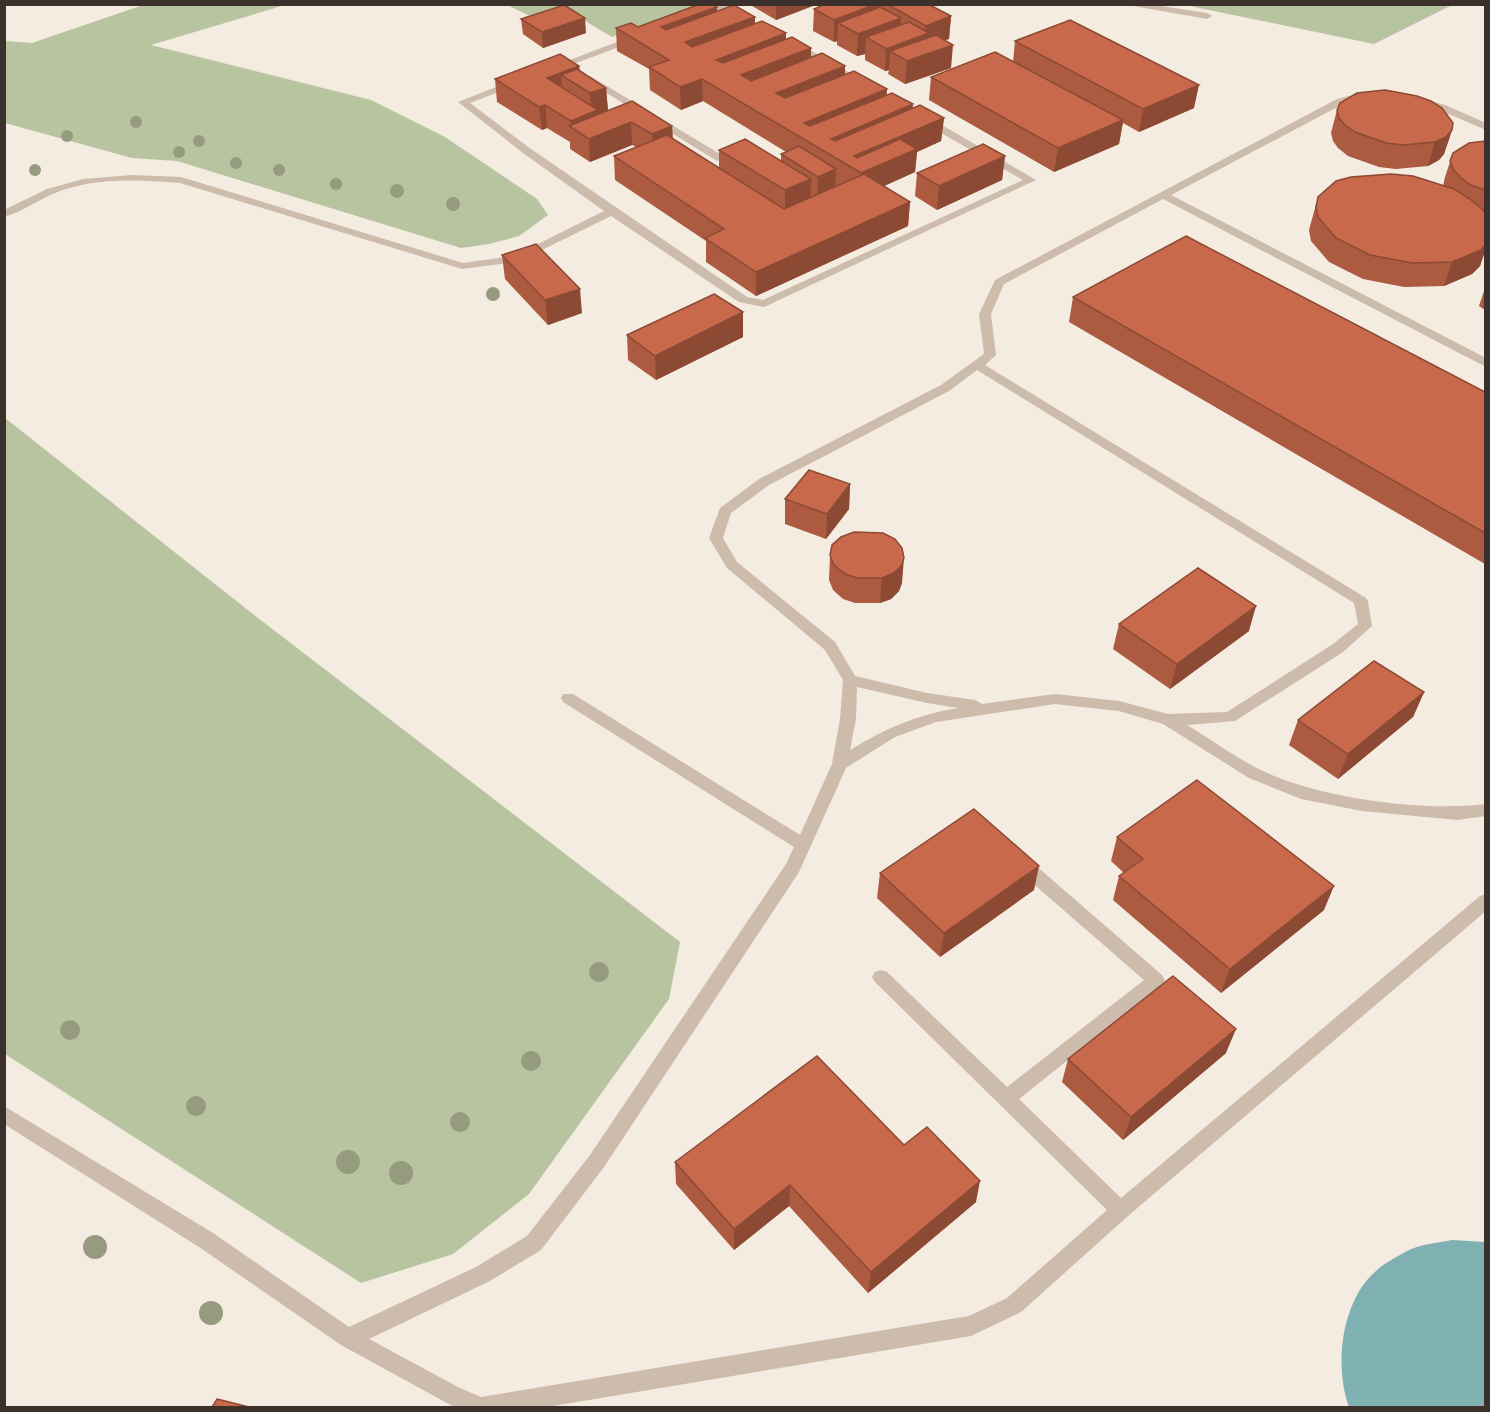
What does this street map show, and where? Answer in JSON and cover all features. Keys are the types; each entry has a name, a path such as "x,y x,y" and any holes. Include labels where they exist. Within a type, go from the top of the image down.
{"street":[{"path":"1126,4 1207,16"},
{"path":"685,20 733,8"},
{"path":"779,35 870,87"},
{"path":"546,71 642,36"},
{"path":"566,64 721,159"},
{"path":"525,79 463,102 527,151 743,300 764,304 1031,180 920,116"},
{"path":"348,1338 483,1274 534,1243 603,1152 793,867 840,764 849,720 850,680 830,646 732,566 716,538 725,512 764,482 945,387 978,366 990,355 985,314 999,282 1341,101 1374,95"},
{"path":"1403,97 1441,107 1485,127"},
{"path":"4,214 52,190 93,180 140,177 181,180 462,266 501,261 540,247 612,211"},
{"path":"1163,195 1485,363"},
{"path":"978,366 1361,601 1365,626 1338,648 1230,717 1168,720"},
{"path":"850,680 927,698 990,707"},
{"path":"568,698 803,845"},
{"path":"840,764 890,733 935,717 1055,699 1119,706 1168,720 1255,774 1301,793 1374,807 1457,814 1485,810"},
{"path":"1006,1098 1156,980 1009,853"},
{"path":"4,1114 206,1240 348,1338 452,1395 480,1407 971,1326 1014,1305 1121,1210 1485,901"},
{"path":"881,977 1121,1210"}],"green space":[{"path":"1452,4 1374,44 1185,5"},
{"path":"143,5 285,5 151,45 371,100 445,137 537,199 548,215 519,236 461,248 177,161 132,158 5,123 5,41 32,43"},
{"path":"507,5 702,5 612,37 560,6 530,16"},
{"path":"5,418 258,618 680,942 669,999 529,1194 453,1254 361,1283 5,1054"}],"water":[{"path":"1452,1240 1485,1242 1485,1407 1349,1407 1342,1373 1344,1335 1348,1316 1364,1284 1379,1268 1407,1251 1423,1245"}],"building":[{"path":"700,4 712,4 717,7 661,27 666,30 734,5 755,17 685,42 692,47 762,21 786,33 716,60 723,63 792,37 811,48 741,75 751,81 822,53 845,66 776,93 785,98 854,71 887,89 804,123 810,126 892,93 913,104 831,139 835,141 920,105 944,118 854,156 857,158 900,139 917,149 861,173 702,79 680,87 649,67 669,60 616,28 631,23 638,27"},
{"path":"825,4 876,4 834,20 814,9"},
{"path":"887,4 928,4 951,16 926,26"},
{"path":"564,5 585,18 542,32 521,19"},
{"path":"880,7 901,18 858,34 838,23"},
{"path":"1070,20 1199,85 1143,109 1015,41"},
{"path":"909,22 929,33 886,49 866,37"},
{"path":"936,35 953,45 907,61 890,51"},
{"path":"995,52 1123,120 1058,148 931,77"},
{"path":"560,54 579,66 547,78 598,110 571,121 545,105 539,107 495,79"},
{"path":"577,69 606,88 590,93 561,75"},
{"path":"1385,90 1431,101 1442,108 1453,123 1452,130 1446,137 1435,142 1404,145 1386,143 1355,132 1339,118 1337,110 1340,103 1357,93"},
{"path":"632,101 672,126 652,134 631,122 589,139 569,126"},
{"path":"667,135 784,209 864,174 910,202 756,272 705,238 724,229 614,156"},
{"path":"745,139 811,179 785,190 719,150"},
{"path":"1485,141 1485,190 1471,185 1460,177 1450,161 1453,153 1469,143"},
{"path":"983,144 1005,156 939,186 917,173"},
{"path":"799,146 836,169 818,177 781,154"},
{"path":"1391,174 1413,176 1454,189 1470,199 1485,214 1485,245 1481,250 1452,262 1412,263 1370,255 1336,238 1318,217 1316,207 1318,197 1336,181 1351,177"},
{"path":"1186,236 1485,392 1485,533 1073,297"},
{"path":"536,244 580,289 545,300 502,255"},
{"path":"714,294 743,312 655,356 627,335"},
{"path":"809,470 850,484 827,514 785,499"},
{"path":"854,532 883,533 895,539 902,548 904,558 901,566 894,573 882,578 857,578 845,574 834,565 830,555 832,545 841,537"},
{"path":"1198,568 1256,606 1177,664 1119,624"},
{"path":"1374,661 1424,692 1348,754 1298,720"},
{"path":"1197,780 1334,886 1230,969 1119,876 1143,859 1117,837"},
{"path":"974,809 1039,866 944,933 880,873"},
{"path":"1173,976 1236,1029 1131,1117 1068,1059"},
{"path":"817,1056 904,1145 927,1127 980,1181 871,1272 790,1185 734,1229 675,1162"},
{"path":"217,1399 249,1407 212,1407"}]}
